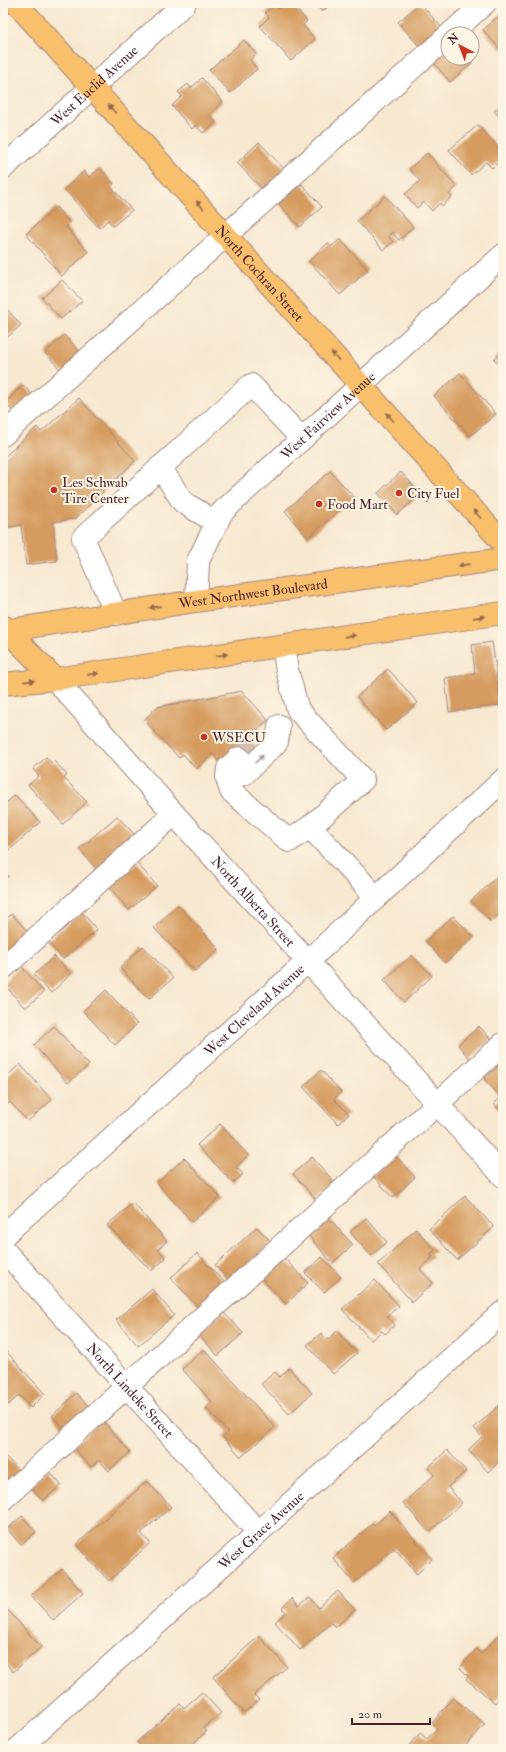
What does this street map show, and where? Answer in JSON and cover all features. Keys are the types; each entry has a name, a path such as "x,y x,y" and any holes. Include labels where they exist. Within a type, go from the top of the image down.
{"main road":[{"name":"North Cochran Street","path":"16,3 361,384 500,532"},
{"name":"West Northwest Boulevard","path":"5,629 503,559"},
{"path":"3,684 55,679 503,613"},
{"name":"North Alberta Street","path":"5,629 55,679"}],"street":[{"name":"West Euclid Avenue","path":"3,168 185,3"},
{"path":"459,26 485,3"},
{"path":"3,435 440,43"},
{"name":"West Fairview Avenue","path":"196,601 198,561 222,512 503,255"},
{"path":"116,614 83,538 251,385 302,439"},
{"path":"160,467 183,502 216,523"},
{"path":"239,758 228,768 227,778 231,791 289,841 310,827 363,780 298,710 287,670 283,646"},
{"name":"North Alberta Street","path":"55,679 174,814 503,1176"},
{"path":"260,738 271,727 279,726 298,710"},
{"path":"227,778 244,774 277,742 279,726"},
{"name":"West Cleveland Avenue","path":"3,1236 308,961 503,780"},
{"path":"3,968 174,814"},
{"path":"310,827 376,897"},
{"path":"3,1499 503,1044"},
{"name":"North Lindeke Street","path":"3,1249 258,1532"},
{"name":"West Grace Avenue","path":"18,1749 503,1312"}],"building":[{"path":"285,3 291,3 307,21 303,25 315,39 291,61 260,26 269,17 265,13 275,4 279,9"},
{"path":"314,3 332,3 322,12"},
{"path":"420,3 440,26 440,30 420,47 398,22"},
{"path":"503,12 503,48 501,50 483,30"},
{"path":"244,40 256,54 250,60 257,69 230,93 209,70"},
{"path":"440,56 440,66 469,66 450,82 433,62"},
{"path":"202,78 223,102 209,114 216,122 203,133 196,125 192,129 172,106 182,96 178,92 188,84 191,88"},
{"path":"503,103 503,121 494,111"},
{"path":"478,125 503,153 503,158 492,168 486,162 471,175 449,150"},
{"path":"259,142 285,170 263,190 237,163"},
{"path":"427,153 457,187 449,194 452,197 442,206 440,203 432,211 424,202 417,208 405,194 420,181 409,169"},
{"path":"100,168 114,184 111,187 132,210 113,226 108,220 99,228 64,189 84,171 89,177"},
{"path":"302,184 322,207 300,227 279,204"},
{"path":"385,196 413,227 399,240 392,232 388,236 393,242 383,250 357,221"},
{"path":"56,207 70,223 66,227 88,252 62,276 26,234"},
{"path":"340,239 368,270 340,295 309,261 328,243 331,247"},
{"path":"62,280 82,301 61,319 42,298"},
{"path":"5,307 21,325 3,341 3,308"},
{"path":"64,335 82,354 63,372 45,353"},
{"path":"503,351 503,369 494,359"},
{"path":"460,373 496,414 470,436 434,396"},
{"path":"23,385 35,398 16,415 5,403"},
{"name":"Les Schwab Tire Center","path":"79,398 135,461 75,519 53,522 57,561 26,565 21,525 3,528 3,458 37,427 41,432"},
{"name":"Food Mart","path":"330,471 354,497 308,538 285,511"},
{"name":"City Fuel","path":"401,472 421,494 397,515 378,493"},
{"path":"492,642 501,705 449,712 445,678 475,674 472,645"},
{"path":"388,669 418,703 386,730 357,697"},
{"name":"WSECU","path":"242,691 268,720 220,763 213,754 196,769 183,754 179,758 144,720 157,707"},
{"path":"46,757 52,763 54,761 67,775 64,778 87,802 63,824 28,785 39,776 33,769"},
{"path":"15,795 40,822 10,850 3,843 3,799 6,803"},
{"path":"117,816 137,837 98,871 79,849"},
{"path":"137,863 157,886 129,910 109,887"},
{"path":"3,869 9,876 3,881"},
{"path":"499,875 503,880 503,911 491,922 471,901"},
{"path":"178,905 219,949 195,971 154,928"},
{"path":"82,912 97,930 63,959 47,941"},
{"path":"12,914 28,932 3,953 3,921"},
{"path":"453,916 474,937 445,963 425,941"},
{"path":"143,946 173,978 149,999 120,968"},
{"path":"412,955 432,976 404,1002 384,980"},
{"path":"54,956 71,974 51,993 34,975"},
{"path":"21,966 44,992 25,1008 3,983"},
{"path":"106,990 137,1024 115,1045 83,1011"},
{"path":"54,1026 89,1065 68,1083 34,1045"},
{"path":"479,1026 491,1039 470,1059 458,1045"},
{"path":"503,1062 503,1114 494,1104 501,1097 484,1079"},
{"path":"20,1064 52,1100 28,1121 10,1102 3,1109 3,1080"},
{"path":"321,1070 341,1092 334,1099 349,1114 338,1124 303,1087"},
{"path":"220,1124 248,1155 236,1167 243,1174 233,1183 197,1145"},
{"path":"395,1155 415,1177 393,1198 373,1176"},
{"path":"312,1157 336,1184 317,1201 293,1174"},
{"path":"184,1158 220,1197 192,1222 157,1183"},
{"path":"465,1196 494,1227 457,1260 429,1229"},
{"path":"133,1203 167,1241 158,1249 166,1258 151,1271 107,1225"},
{"path":"329,1218 353,1245 332,1263 309,1236"},
{"path":"366,1218 387,1242 371,1256 350,1232"},
{"path":"257,1227 272,1243 229,1281 215,1265"},
{"path":"416,1229 435,1250 430,1255 433,1257 420,1269 433,1283 412,1302 378,1264"},
{"path":"197,1253 225,1283 199,1308 171,1278"},
{"path":"322,1257 341,1277 324,1292 305,1273"},
{"path":"284,1258 308,1283 286,1304 262,1279"},
{"path":"375,1280 399,1306 387,1316 395,1325 385,1334 382,1331 371,1340 342,1309"},
{"path":"152,1289 174,1315 138,1346 116,1320"},
{"path":"223,1312 243,1333 218,1356 199,1335"},
{"path":"337,1331 357,1353 333,1374 307,1345 321,1333 327,1340"},
{"path":"3,1348 45,1394 31,1408 19,1395 9,1405 3,1398"},
{"path":"204,1349 275,1427 241,1457 223,1437 228,1432 206,1408 212,1402 182,1369"},
{"path":"289,1368 312,1393 289,1414 261,1384 275,1372 280,1377"},
{"path":"76,1393 91,1409 66,1431 52,1416"},
{"path":"503,1402 503,1467 499,1462 488,1472 468,1450 482,1437 474,1428"},
{"path":"102,1420 130,1452 109,1471 99,1460 91,1467 72,1447"},
{"path":"447,1450 466,1471 448,1487 462,1503 429,1532 403,1503 434,1475 428,1468"},
{"path":"3,1454 21,1473 3,1490"},
{"path":"48,1470 61,1485 43,1501 30,1486"},
{"path":"147,1481 171,1507 141,1533 150,1543 109,1581 76,1545"},
{"path":"390,1511 432,1559 417,1574 394,1548 354,1583 333,1558 372,1524 374,1526"},
{"path":"22,1516 36,1532 21,1545 7,1529"},
{"path":"62,1569 83,1593 53,1620 31,1596"},
{"path":"338,1591 355,1610 336,1627 331,1623 300,1650 275,1622 286,1612 282,1608 292,1598 299,1606 310,1597 319,1608"},
{"path":"3,1605 41,1647 13,1672 3,1660"},
{"path":"502,1631 503,1693 495,1703 466,1679 468,1676 460,1668 476,1649 481,1654"},
{"path":"259,1636 287,1667 254,1695 259,1700 244,1713 213,1677"},
{"path":"202,1692 221,1713 203,1728 206,1732 187,1749 144,1749 137,1742 180,1704 184,1708"},
{"path":"453,1698 485,1724 463,1749 406,1749 420,1733 427,1739 437,1728 432,1723"}],"tunnel":[{"path":"239,758 260,738"}],"place":[{"name":"Les Schwab Tire Center","path":"54,490"},
{"name":"City Fuel","path":"399,493"},
{"name":"Food Mart","path":"319,504"},
{"name":"WSECU","path":"204,737"}]}
